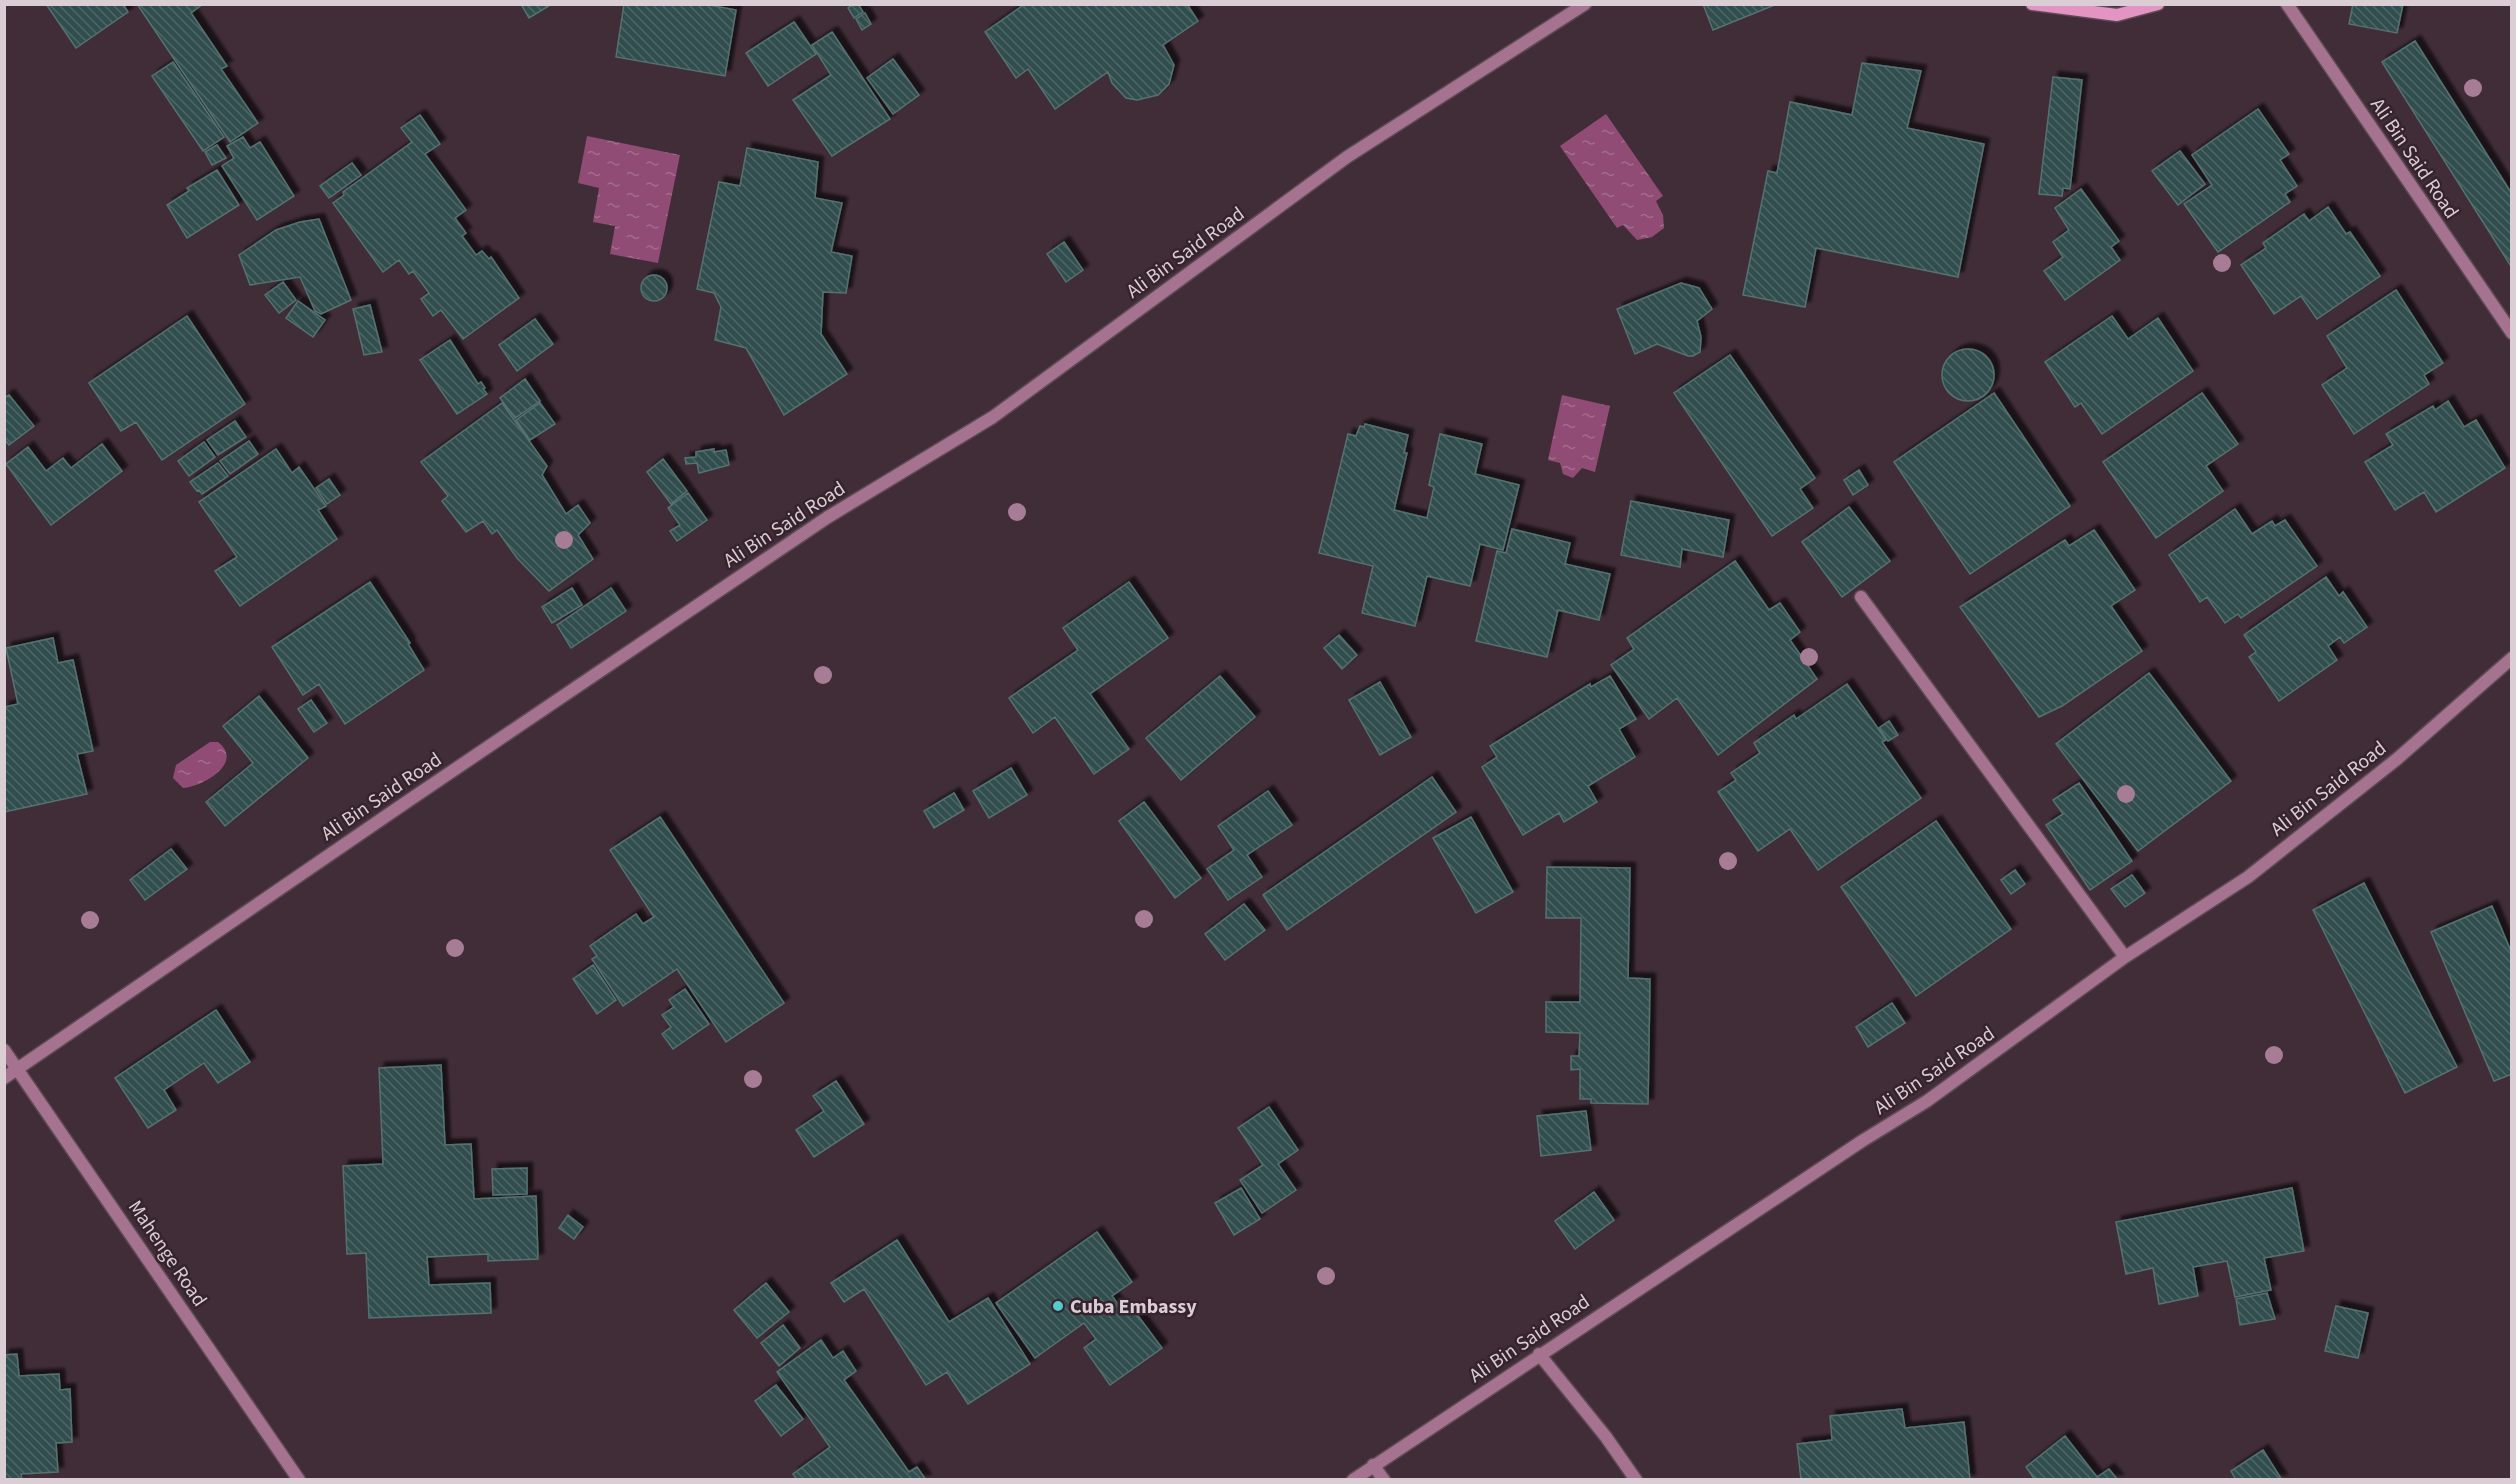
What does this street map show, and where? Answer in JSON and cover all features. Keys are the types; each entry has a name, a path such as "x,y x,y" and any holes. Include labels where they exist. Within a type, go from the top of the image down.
{"street":[{"name":"Ali Bin Said Road","path":"4,1078 19,1070 408,801 828,517 993,417 1347,157 1585,4"},
{"path":"2032,4 2117,15 2158,4"},
{"name":"Ali Bin Said Road","path":"2287,4 2511,333"},
{"path":"1861,597 2125,957"},
{"name":"Ali Bin Said Road","path":"1353,1479 1862,1141 1927,1101 2125,957 2248,877 2397,759 2511,658"},
{"name":"Mahenge Road","path":"4,1050 299,1479"},
{"path":"1539,1354 1606,1437 1636,1479"},
{"path":"1373,1465 1384,1479"}],"water":[{"path":"1606,114 1663,196 1656,201 1663,215 1664,228 1652,237 1637,240 1623,225 1617,228 1560,146"},
{"path":"587,136 680,155 658,263 610,254 615,226 593,222 599,188 578,183"},
{"path":"1562,395 1610,406 1595,472 1582,468 1573,478 1563,474 1560,463 1548,460"},
{"path":"210,742 218,742 225,750 227,758 224,766 210,779 183,788 173,778 176,765"}],"building":[{"path":"46,4 123,4 128,12 76,48"},
{"path":"137,4 203,4 191,13 227,66 221,69 258,123 230,142"},
{"path":"521,4 552,4 529,18"},
{"path":"624,4 704,4 736,10 725,76 616,57"},
{"path":"853,4 858,4 863,12 854,18 848,8"},
{"path":"1025,4 1187,4 1198,21 1163,45 1174,65 1169,84 1158,95 1137,100 1126,98 1112,83 1108,72 1055,109 1028,69 1016,78 985,32"},
{"path":"1703,4 1777,4 1713,30"},
{"path":"2353,4 2403,4 2397,33 2349,24"},
{"path":"865,13 871,24 862,30 856,19"},
{"path":"794,22 816,54 768,86 746,53"},
{"path":"832,32 890,119 832,156 793,100 831,75 812,45"},
{"path":"2415,41 2512,194 2512,268 2382,62"},
{"path":"893,59 919,95 893,114 867,78"},
{"path":"173,62 224,137 203,151 152,76"},
{"path":"1862,63 1921,71 1907,128 1984,144 1958,277 1816,248 1805,307 1743,295 1768,171 1777,173 1790,102 1852,115"},
{"path":"2053,77 2082,80 2070,189 2063,188 2062,196 2039,194"},
{"path":"2258,109 2289,154 2280,160 2297,186 2285,194 2290,202 2218,252 2184,204 2212,185 2192,155"},
{"path":"420,115 440,144 425,154 466,210 455,218 466,233 462,236 476,255 482,251 489,259 491,257 519,298 463,339 441,310 433,316 421,299 429,293 413,271 409,274 399,260 383,272 333,203 344,195 343,192 412,142 401,128"},
{"path":"243,137 250,148 260,142 294,196 257,220 222,166 234,158 227,146"},
{"path":"217,145 226,158 212,165 205,152"},
{"path":"747,148 818,162 815,198 842,203 831,252 852,256 846,293 823,292 821,334 847,374 784,415 746,348 715,340 721,307 714,293 697,289 719,182 740,186"},
{"path":"2180,151 2205,184 2178,205 2152,171"},
{"path":"352,163 361,175 329,198 320,186"},
{"path":"217,170 239,205 187,238 167,205 189,191 187,188"},
{"path":"2081,189 2119,241 2111,247 2120,260 2065,300 2044,271 2063,257 2053,242 2069,230 2055,208"},
{"path":"2328,207 2346,234 2350,232 2380,276 2317,319 2301,296 2274,314 2241,265 2266,248 2263,243 2304,214 2309,221"},
{"path":"319,219 351,300 321,314 315,311 300,277 250,285 239,255 276,230 300,222"},
{"path":"1064,242 1083,270 1066,282 1047,254"},
{"path":"654,275 663,279 667,288 663,297 654,301 645,297 641,288 645,279"},
{"path":"283,282 296,300 279,313 265,295"},
{"path":"1681,283 1699,288 1712,309 1697,321 1701,337 1700,352 1688,356 1657,344 1635,354 1617,309"},
{"path":"2396,290 2443,363 2424,375 2429,384 2354,434 2322,385 2347,368 2327,336"},
{"path":"298,301 325,320 313,337 286,318"},
{"path":"370,305 382,352 364,355 353,309"},
{"path":"187,316 245,404 162,460 136,422 121,431 89,383"},
{"path":"2112,316 2128,339 2158,318 2193,371 2102,434 2081,403 2075,407 2045,362"},
{"path":"535,319 553,344 517,371 499,345"},
{"path":"450,340 478,384 481,382 487,394 457,414 420,360"},
{"path":"1968,349 1982,353 1990,361 1994,375 1990,389 1982,397 1968,401 1954,397 1946,389 1942,375 1946,361 1954,353"},
{"path":"1730,355 1815,478 1800,489 1813,508 1772,536 1674,393"},
{"path":"525,379 540,401 515,418 500,398"},
{"path":"1994,393 2070,506 1970,574 1894,462"},
{"path":"2202,393 2238,444 2206,466 2223,491 2156,538 2103,462"},
{"path":"9,395 34,426 9,445 4,439 4,398"},
{"path":"2448,401 2464,427 2476,420 2505,468 2436,512 2424,492 2395,510 2365,462 2393,445 2386,434 2433,406 2435,410"},
{"path":"502,403 547,466 542,475 566,514 578,505 590,523 578,535 593,559 549,591 517,558 497,530 492,534 483,521 466,532 442,501 448,496 421,462"},
{"path":"540,403 555,424 530,440 516,420"},
{"path":"235,421 246,437 218,455 207,440"},
{"path":"1365,424 1408,435 1404,453 1407,453 1394,510 1427,518 1434,487 1429,485 1440,434 1482,444 1475,474 1519,485 1503,550 1480,544 1470,586 1427,576 1415,626 1362,613 1373,566 1319,553 1348,434 1356,436 1360,426 1364,427"},
{"path":"249,441 258,454 230,474 220,461"},
{"path":"204,442 215,457 189,476 178,461"},
{"path":"102,444 122,471 51,525 6,464 28,447 46,471 63,458 71,468"},
{"path":"276,449 292,473 299,467 326,506 318,510 337,539 240,606 215,571 237,557 199,502"},
{"path":"714,449 714,452 726,450 729,465 699,473 697,463 686,464 685,458 696,457 696,452"},
{"path":"663,459 687,491 671,504 647,472"},
{"path":"218,463 228,476 202,494 199,490 197,491 190,482"},
{"path":"1859,470 1868,485 1853,495 1844,480"},
{"path":"329,479 340,495 327,504 316,488"},
{"path":"688,493 707,520 677,541 670,531 680,525 668,508"},
{"path":"1631,501 1729,520 1723,557 1682,549 1680,567 1621,555"},
{"path":"1849,507 1890,561 1842,597 1802,542"},
{"path":"2235,509 2252,534 2272,521 2275,526 2285,520 2317,566 2241,618 2238,614 2225,623 2207,597 2200,602 2169,555"},
{"path":"1512,529 1570,543 1565,564 1610,574 1599,620 1558,610 1547,657 1476,641 1497,551 1506,553"},
{"path":"2094,530 2135,590 2111,606 2142,651 2062,706 2039,717 1960,607 2065,540 2069,546"},
{"path":"1735,561 1769,610 1780,603 1800,632 1790,640 1817,679 1718,755 1677,698 1649,719 1611,665 1634,649 1627,638"},
{"path":"2326,577 2339,596 2343,592 2367,627 2344,643 2340,637 2328,646 2337,660 2279,701 2249,657 2256,652 2244,635"},
{"path":"370,582 410,643 408,644 424,670 345,724 319,684 303,695 272,647"},
{"path":"1129,582 1168,638 1090,694 1129,749 1094,774 1055,717 1033,733 1009,698 1078,650 1063,628"},
{"path":"572,588 582,605 552,623 542,607"},
{"path":"611,588 626,611 571,648 557,625"},
{"path":"1339,635 1357,655 1342,669 1324,648"},
{"path":"53,638 58,663 73,660 93,751 77,754 87,794 4,812 4,707 18,704 6,648"},
{"path":"2149,673 2231,781 2138,851 2056,744"},
{"path":"1220,676 1255,717 1181,780 1146,738"},
{"path":"1610,676 1636,719 1619,729 1635,757 1588,786 1597,802 1564,822 1559,813 1523,835 1482,767 1497,757 1490,746 1590,684 1591,687"},
{"path":"1380,682 1411,737 1380,755 1349,700"},
{"path":"1847,684 1886,740 1882,742 1921,798 1818,870 1790,829 1758,851 1718,792 1736,780 1731,773 1760,753 1754,743 1794,715 1796,719"},
{"path":"259,696 308,758 225,826 206,802 253,763 223,726"},
{"path":"311,700 327,723 314,732 298,709"},
{"path":"1889,721 1898,735 1888,741 1879,728"},
{"path":"1011,768 1027,795 989,818 973,791"},
{"path":"1432,777 1456,812 1287,930 1263,895"},
{"path":"2079,783 2132,861 2090,890 2046,825 2063,814 2053,800"},
{"path":"1268,791 1292,825 1247,855 1262,877 1228,900 1207,869 1234,850 1218,826"},
{"path":"954,793 964,810 934,828 924,811"},
{"path":"1144,802 1201,878 1175,898 1119,821"},
{"path":"660,817 784,1003 726,1042 677,969 623,1006 592,959 597,956 590,946 636,914 643,924 654,917 610,850"},
{"path":"1471,817 1513,892 1476,913 1433,838"},
{"path":"1936,821 2011,929 1916,996 1841,887"},
{"path":"171,849 187,869 145,900 130,880"},
{"path":"1547,867 1630,868 1628,978 1650,979 1648,1104 1591,1103 1591,1099 1580,1099 1580,1069 1571,1070 1571,1056 1579,1056 1580,1033 1546,1032 1546,1002 1580,1002 1581,918 1546,918"},
{"path":"2015,870 2025,884 2011,894 2001,880"},
{"path":"2132,875 2145,893 2125,907 2111,889"},
{"path":"2364,883 2457,1067 2405,1093 2313,910"},
{"path":"1244,904 1265,930 1225,960 1205,934"},
{"path":"2492,906 2512,954 2512,1074 2494,1081 2431,932"},
{"path":"593,965 616,1000 597,1014 573,979"},
{"path":"685,989 709,1024 673,1049 662,1034 671,1027 662,1015 674,1007 669,1000"},
{"path":"1892,1003 1905,1023 1868,1047 1856,1027"},
{"path":"216,1010 250,1062 218,1083 204,1063 164,1090 176,1110 148,1128 115,1078"},
{"path":"441,1065 445,1145 471,1144 474,1199 536,1196 538,1259 488,1261 488,1254 427,1257 429,1285 490,1283 491,1313 369,1318 366,1253 347,1254 343,1166 383,1164 379,1068"},
{"path":"836,1081 864,1124 814,1157 796,1130 824,1111 813,1096"},
{"path":"1269,1107 1298,1150 1278,1164 1296,1190 1262,1213 1240,1180 1263,1165 1238,1128"},
{"path":"1586,1111 1591,1150 1541,1156 1537,1116"},
{"path":"527,1168 527,1194 493,1195 492,1169"},
{"path":"1241,1188 1260,1219 1234,1235 1215,1203"},
{"path":"2292,1188 2304,1251 2264,1258 2271,1290 2235,1297 2227,1261 2193,1267 2198,1296 2159,1304 2153,1268 2126,1274 2116,1222"},
{"path":"1594,1192 1614,1220 1575,1249 1555,1221"},
{"path":"568,1215 583,1227 574,1239 559,1228"},
{"name":"Cuba Embassy","path":"1097,1232 1132,1282 1112,1296 1125,1314 1133,1309 1162,1348 1110,1385 1084,1348 1096,1339 1084,1323 1035,1358 996,1303"},
{"path":"897,1240 949,1322 988,1298 1030,1364 968,1404 947,1372 926,1385 864,1289 844,1302 831,1283"},
{"path":"766,1283 789,1312 757,1338 734,1310"},
{"path":"2267,1293 2275,1319 2240,1325 2236,1299"},
{"path":"2336,1306 2368,1313 2358,1358 2325,1351"},
{"path":"783,1325 800,1348 779,1366 761,1343"},
{"path":"821,1340 833,1358 843,1351 856,1371 844,1380 909,1472 917,1467 926,1480 797,1480 793,1474 830,1447 777,1372"},
{"path":"17,1354 19,1376 59,1374 60,1390 70,1389 72,1442 56,1443 58,1472 21,1474 22,1480 4,1480 4,1355"},
{"path":"776,1385 803,1419 781,1436 755,1401"},
{"path":"1902,1409 1905,1428 1964,1422 1970,1480 1801,1480 1797,1444 1832,1440 1830,1416"},
{"path":"2065,1436 2097,1477 2109,1469 2118,1480 2035,1480 2026,1467"},
{"path":"2263,1450 2282,1480 2236,1480 2231,1471"}],"place":[{"name":"Cuba Embassy","path":"1058,1306"}]}
